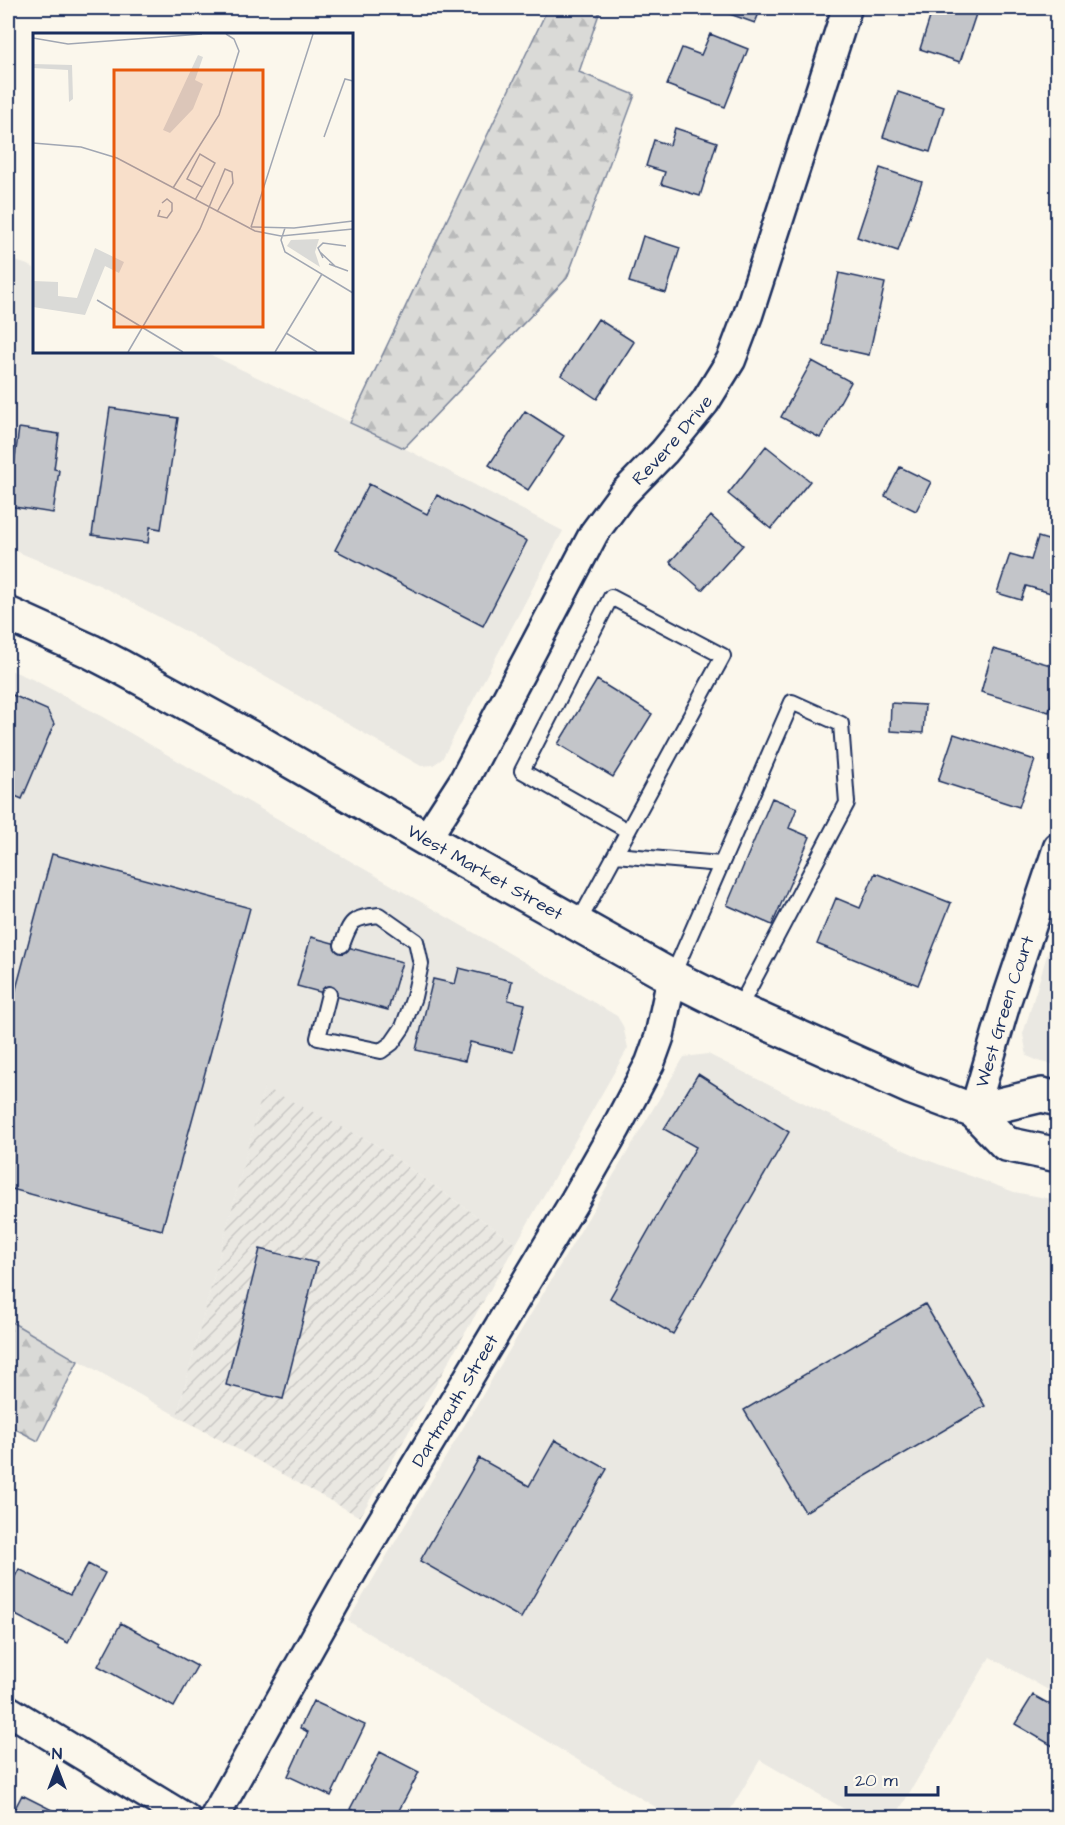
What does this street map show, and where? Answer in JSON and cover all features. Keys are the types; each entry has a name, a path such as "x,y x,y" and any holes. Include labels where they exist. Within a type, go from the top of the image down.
{"main road":[{"name":"West Market Street","path":"8,614 121,667 260,743 577,925 672,976 738,1010 910,1087 974,1111 1006,1144 1058,1155"},
{"path":"974,1111 1042,1095 1058,1099"}],"street":[{"name":"Revere Drive","path":"426,839 464,780 594,533 622,495 664,453 705,402 731,360 752,304 847,8"},
{"name":"West Green Court","path":"974,1111 1007,999 1058,847"},
{"name":"Dartmouth Street","path":"214,1818 356,1565 616,1128 650,1063 659,1038 672,976"},
{"path":"8,1710 186,1818"}],"lane":[{"path":"577,925 723,656 611,597 522,771 628,831"},
{"path":"672,976 792,702 842,724 847,803 738,1010"},
{"path":"615,855 721,864"},
{"path":"328,994 318,1038 381,1051 392,1043 403,1027 414,997 421,964 416,941 379,915 359,917 349,927 342,945"}],"shaded area":[{"path":"8,259 33,268 33,352 205,352 404,448 563,531 442,759 433,765 421,766 187,632 101,586 8,548"},
{"path":"8,669 94,712 617,1016 623,1026 628,1048 516,1244 377,1145 264,1088 177,1416 8,1320"},
{"path":"1057,922 1058,1065 1041,1062 1027,1056 1023,1034"},
{"path":"708,1054 818,1110 919,1157 1014,1192 1057,1200 1057,1695 990,1657 895,1817 858,1817 760,1760 726,1817 672,1817 348,1621 684,1057"},
{"path":"264,1087 377,1145 516,1244 360,1517 177,1416"}],"green space":[{"path":"548,8 601,8 579,72 635,95 567,278 404,448 350,423"},
{"path":"8,1320 78,1361 38,1441 8,1425"}],"building":[{"path":"713,8 761,8 755,23"},
{"path":"933,8 978,8 960,62 920,49"},
{"path":"710,34 748,49 725,107 667,85 682,48 701,55"},
{"path":"898,92 944,107 930,152 883,137"},
{"path":"675,128 717,142 700,196 661,184 665,172 646,166 654,140 670,145"},
{"path":"880,168 922,182 898,251 857,237"},
{"path":"643,236 680,248 666,293 629,282"},
{"path":"839,273 885,283 869,355 823,345"},
{"path":"598,319 634,342 597,399 561,375"},
{"path":"812,361 851,382 820,438 781,417"},
{"path":"110,408 178,418 161,529 150,527 148,543 92,535"},
{"path":"525,411 564,436 528,490 489,465"},
{"path":"19,428 59,434 54,469 59,470 53,513 8,506 8,471 9,464 14,465"},
{"path":"766,446 810,481 771,529 728,494"},
{"path":"900,467 931,482 916,511 885,496"},
{"path":"369,484 427,514 437,495 527,541 483,626 335,550"},
{"path":"711,516 743,545 702,590 670,562"},
{"path":"1038,537 1058,543 1058,595 1026,586 1021,600 997,593 1010,554 1031,560"},
{"path":"993,649 1058,667 1058,683 1049,712 981,692"},
{"path":"597,680 652,714 613,777 558,744"},
{"path":"8,693 47,710 54,724 22,799 8,793"},
{"path":"891,703 925,705 923,733 890,731"},
{"path":"954,734 1035,760 1019,807 938,781"},
{"path":"772,798 797,808 789,828 810,837 772,925 727,905"},
{"path":"52,854 250,908 162,1230 8,1188 8,1019"},
{"path":"875,873 951,903 918,985 817,944 836,898 860,908"},
{"path":"311,937 402,962 388,1010 297,986"},
{"path":"459,968 512,981 508,1000 525,1004 513,1052 470,1042 465,1061 416,1050 433,979 455,984"},
{"path":"698,1074 789,1132 673,1334 610,1298 696,1147 664,1129"},
{"path":"260,1249 317,1263 283,1399 226,1385"},
{"path":"925,1304 985,1406 805,1512 744,1410"},
{"path":"555,1440 607,1469 521,1618 420,1561 479,1458 529,1486"},
{"path":"88,1564 105,1573 68,1643 8,1611 8,1590 19,1569 70,1595"},
{"path":"121,1623 197,1666 174,1707 98,1666"},
{"path":"1033,1695 1058,1709 1058,1749 1015,1724"},
{"path":"313,1701 365,1725 331,1796 288,1776 308,1732 300,1728"},
{"path":"380,1752 419,1772 395,1818 367,1818 350,1809"},
{"path":"22,1795 64,1816 63,1818 10,1818"}]}
